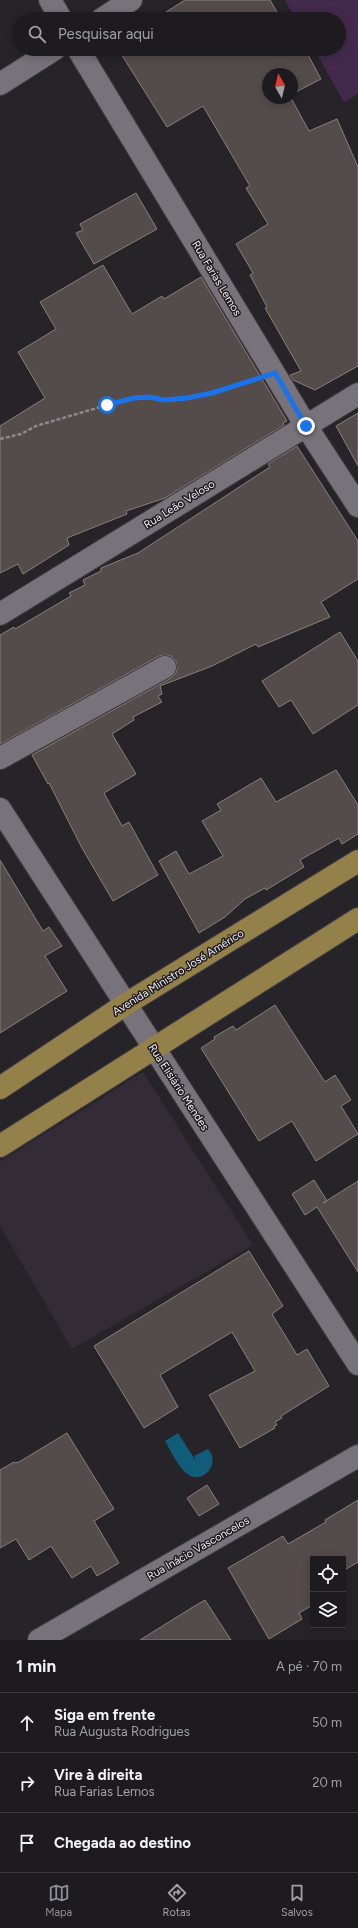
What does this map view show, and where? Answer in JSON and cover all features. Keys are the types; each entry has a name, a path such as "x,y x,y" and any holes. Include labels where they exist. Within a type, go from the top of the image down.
{"main road":[{"name":"Avenida Ministro José Américo","path":"0,1088 126,1004 358,861"},
{"path":"0,1146 358,919"}],"street":[{"path":"50,0 57,12"},
{"path":"113,12 131,0"},
{"path":"0,84 44,56"},
{"name":"Rua Farias Lemos","path":"82,56 306,426 358,506"},
{"name":"Rua Leão Veloso","path":"0,614 358,394"},
{"path":"0,758 165,667"},
{"name":"Rua Elisiário Mendes","path":"0,810 358,1364"},
{"name":"Rua Inácio Vasconcelos","path":"39,1640 358,1456"}],"path":[{"path":"0,439 21,434 36,426 134,398 150,397 164,400 187,398 212,393 275,373"}],"shaded area":[{"path":"285,0 358,0 358,94 344,102 318,56 346,56 346,12 292,12"},
{"path":"143,1072 253,1245 72,1349 0,1226 0,1162"}],"water":[{"path":"178,1433 196,1461 194,1456 208,1449 212,1455 213,1461 211,1466 208,1472 204,1475 192,1477 186,1473 174,1458 165,1441"}],"building":[{"path":"185,0 270,0 277,12 166,12"},
{"path":"122,56 309,56 321,79 298,91 298,68 262,68 262,104 294,104 309,131 337,119 358,167 358,366 315,390 293,380 290,375 301,371 265,308 267,307 250,275 253,273 236,244 268,224 246,188 250,186 203,106 167,127"},
{"path":"136,193 157,229 94,264 76,233 83,230 80,224"},
{"path":"103,265 132,314 162,296 164,299 201,277 287,421 283,423 284,425 165,498 126,511 127,514 67,538 69,545 23,574 18,564 0,573 0,426 45,398 18,352 56,329 40,302"},
{"path":"358,413 358,466 336,426"},
{"path":"297,446 358,541 358,579 321,602 330,617 258,647 256,644 212,666 160,686 162,694 158,696 162,702 133,717 134,720 112,734 136,774 104,793 122,826 129,822 158,875 113,901 82,848 49,783 48,784 32,755 171,678 176,673 176,661 171,656 159,656 0,744 0,635 14,627 15,629 71,596 69,593 85,585 83,580 101,571 101,568 138,553 270,467 268,464"},
{"path":"340,632 358,661 358,705 313,734 291,700 279,707 262,681"},
{"path":"336,770 358,805 358,834 342,844 339,838 300,860 304,867 266,890 265,888 245,899 225,917 199,933 159,861 176,851 189,874 223,856 202,821 221,810 217,804 261,778 276,802"},
{"path":"0,860 43,931 49,927 62,946 45,956 67,991 0,1033"},
{"path":"275,1005 325,1082 335,1075 351,1100 341,1106 358,1134 316,1161 292,1121 259,1141 201,1048 215,1039 214,1037 233,1026 236,1030"},
{"path":"314,1180 327,1201 358,1181 358,1272 317,1207 305,1215 292,1194"},
{"path":"249,1251 283,1306 272,1314 297,1355 307,1349 329,1386 281,1416 282,1418 275,1422 277,1425 274,1426 275,1428 240,1448 209,1395 255,1371 232,1332 160,1375 178,1407 144,1428 94,1346"},
{"path":"67,1433 114,1509 94,1521 119,1563 97,1576 91,1566 72,1578 51,1546 29,1560 16,1539 0,1548 0,1470 14,1462 19,1462"},
{"path":"207,1485 219,1504 199,1516 187,1498"},
{"path":"358,1500 358,1562 346,1569 346,1556 310,1556 310,1607 299,1613 302,1619 269,1639 228,1568 283,1536 288,1544 326,1522 325,1520"},
{"path":"205,1600 231,1640 140,1640 193,1607"}],"route":[{"path":"107,405 134,398 150,397 164,400 187,398 212,393 275,373 306,426"}]}
